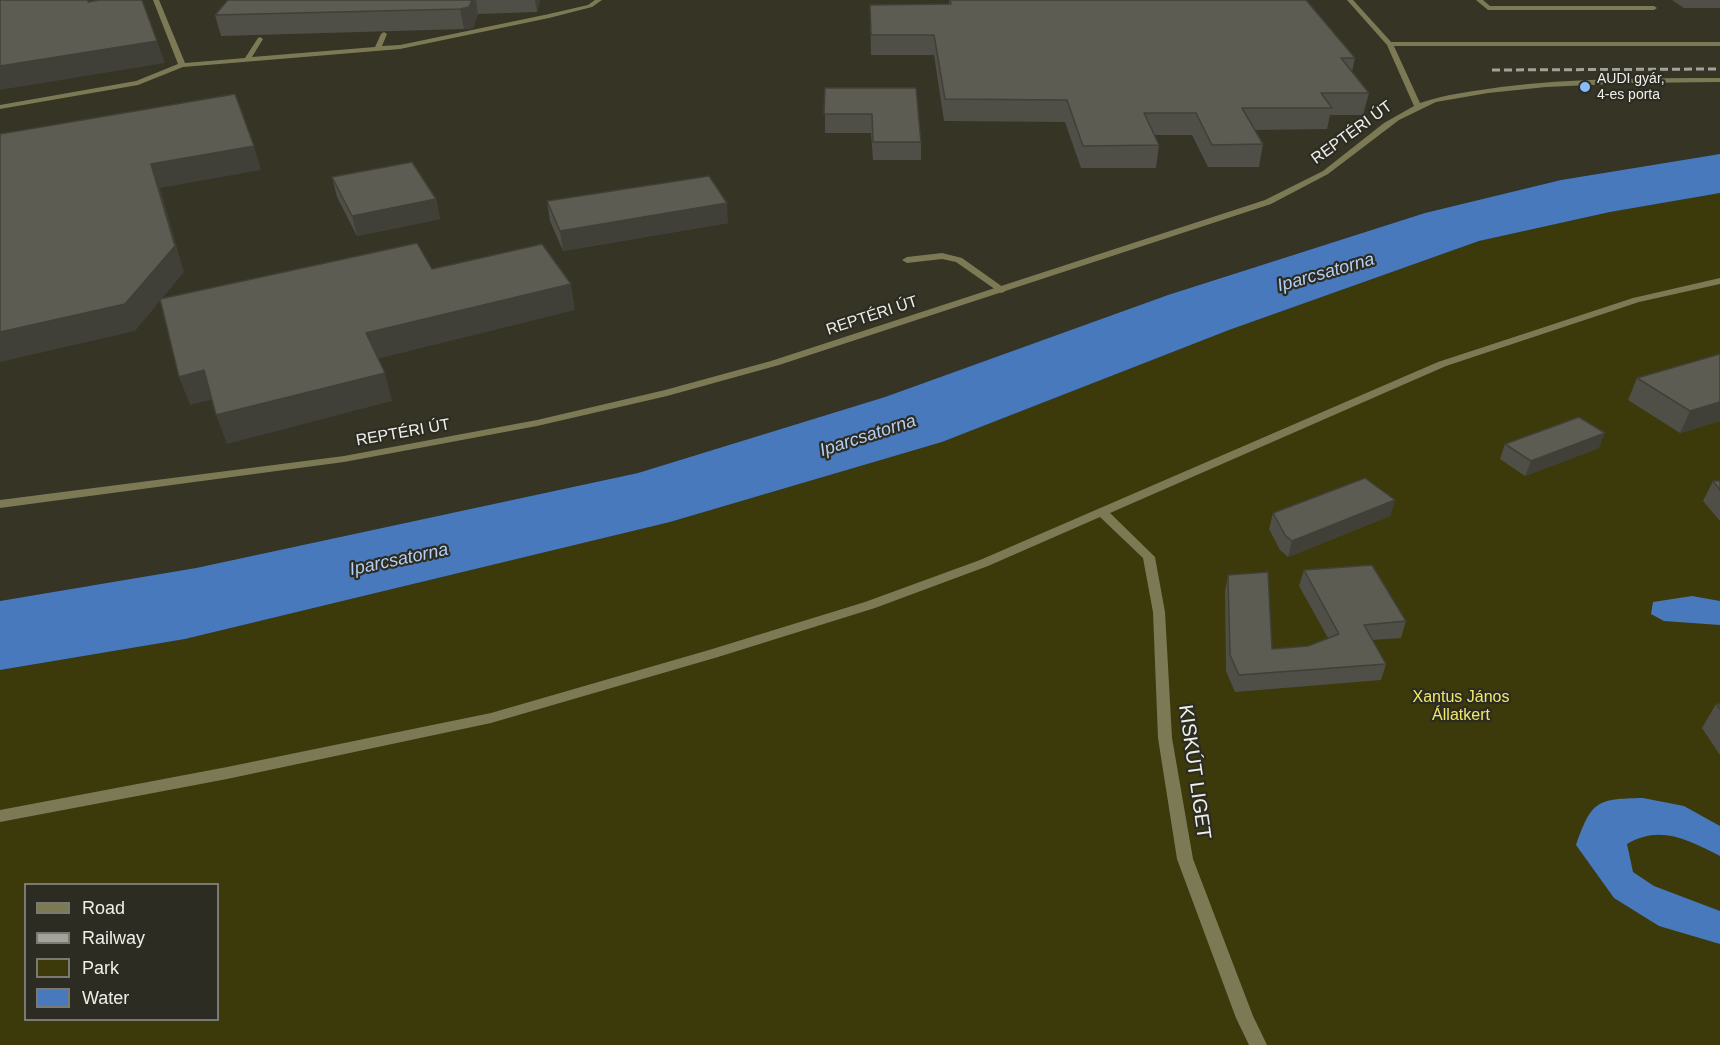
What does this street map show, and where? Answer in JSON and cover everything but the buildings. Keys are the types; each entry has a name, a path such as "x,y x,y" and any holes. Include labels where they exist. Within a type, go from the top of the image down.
{"street":[{"path":"156,0 182,65"},
{"path":"0,107 138,83 182,65 400,48 561,10 590,6 599,0"},
{"path":"1350,0 1390,44 1418,106"},
{"path":"1479,0 1488,8 1654,8"},
{"path":"376,50 384,34"},
{"path":"247,60 260,39"},
{"path":"1390,44 1720,44"},
{"name":"REPTÉRI ÚT","path":"0,504 344,459 537,423 667,393 775,363 1268,202 1308,183 1343,160 1387,123 1418,106 1458,96 1533,84 1605,80 1720,80"},
{"path":"907,260 942,256 959,260 1002,290"},
{"path":"0,816 215,775 491,718 713,654 870,605 984,563 1442,364 1566,321 1636,300 1720,281"},
{"name":"KISKÚT LIGET","path":"1101,511 1149,557 1159,612 1166,738 1185,859 1245,1018 1258,1045"}],"shaded area":[{"path":"0,0 1720,0 1720,154 1561,180 1425,213 1168,295 885,397 638,473 196,568 0,601"}],"green space":[{"name":"Xantus János Állatkert","path":"1720,193 1720,1045 0,1045 0,670 185,639 670,522 942,442 1229,330 1479,241 1610,212"}],"water":[{"name":"Iparcsatorna","path":"1720,154 1720,193 1610,212 1479,241 1229,330 942,442 670,522 185,639 0,670 0,601 196,568 638,473 885,397 1168,295 1425,213 1561,180"},
{"path":"1692,596 1720,601 1720,625 1664,621 1651,614 1653,602"},
{"path":"1643,798 1684,806 1720,826 1720,856 1674,836 1651,835 1627,844 1633,872 1654,886 1720,911 1720,944 1659,926 1614,898 1576,845 1587,819 1598,805 1615,799"}],"railway":[{"path":"1492,70 1720,69"}],"place":[{"name":"AUDI gyár, 4-es porta","path":"1585,87"}]}
